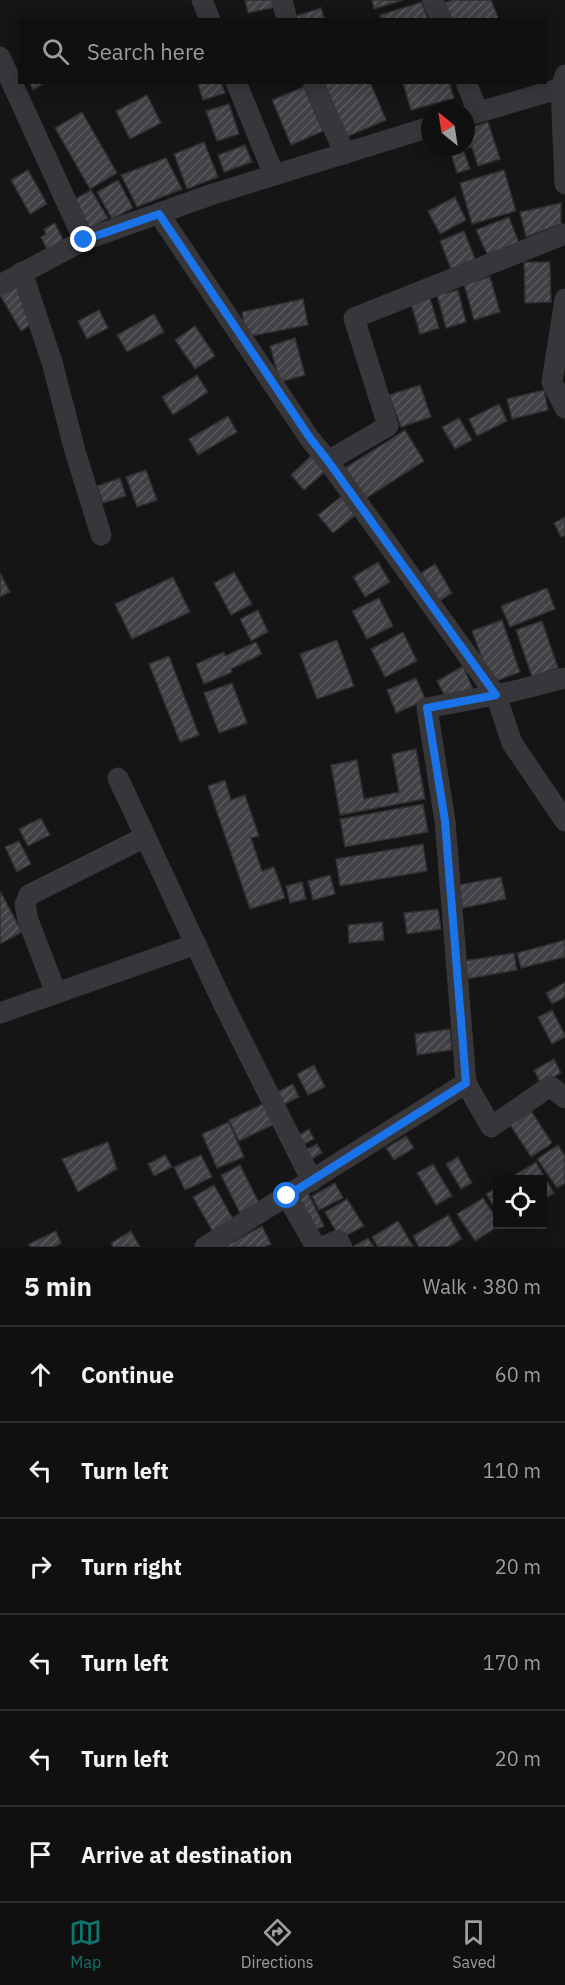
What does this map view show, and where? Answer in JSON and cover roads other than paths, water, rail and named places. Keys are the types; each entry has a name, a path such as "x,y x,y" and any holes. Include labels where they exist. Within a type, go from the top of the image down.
{"street":[{"path":"202,0 209,18"},
{"path":"282,0 287,18"},
{"path":"434,0 440,18"},
{"path":"0,57 84,240"},
{"path":"475,113 563,82 565,184"},
{"path":"237,84 274,175"},
{"path":"314,84 345,153"},
{"path":"466,84 470,102"},
{"path":"0,285 84,240 213,194 421,130"},
{"path":"159,214 310,438 496,695 512,743 565,821"},
{"path":"328,461 388,426 354,318 565,234"},
{"path":"22,272 52,362 75,451 101,535"},
{"path":"565,299 552,382 565,408"},
{"path":"565,678 496,695 427,708 445,821 466,1083 491,1127 550,1086 565,1098"},
{"path":"118,778 222,1001 312,1180"},
{"path":"56,993 28,920 25,905 29,895 145,837"},
{"path":"0,1013 196,944"},
{"path":"210,1246 466,1083"},
{"path":"287,1196 316,1247"},
{"path":"322,1247 338,1240 342,1247"}]}
